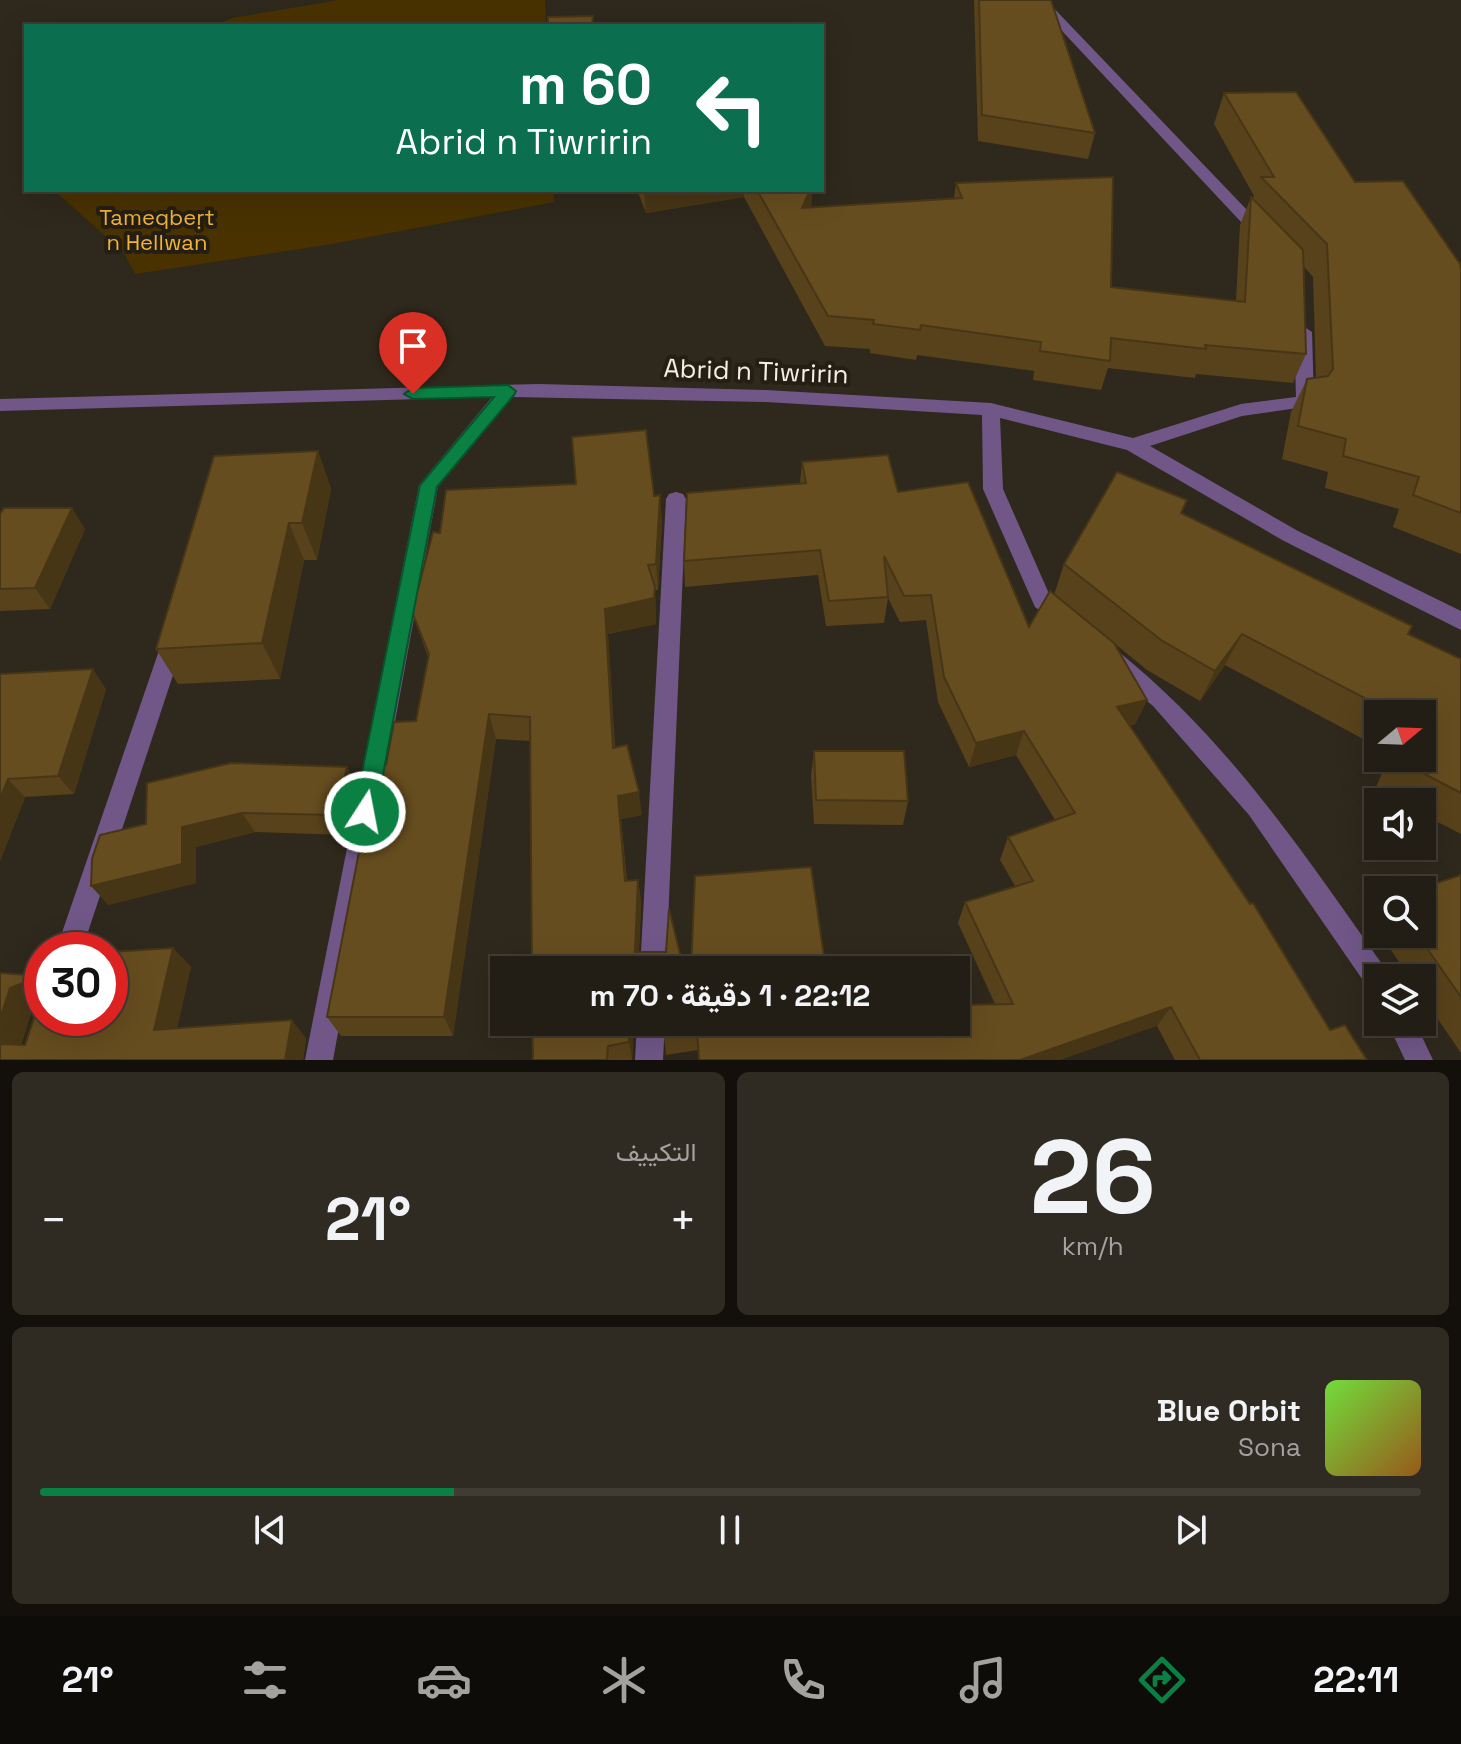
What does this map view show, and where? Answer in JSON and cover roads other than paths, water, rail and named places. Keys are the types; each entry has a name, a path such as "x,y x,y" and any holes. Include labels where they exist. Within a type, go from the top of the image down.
{"street":[{"path":"1039,0 1280,254"},
{"path":"1133,445 1241,410 1305,402 1303,308"},
{"path":"319,1060 429,485 508,391"},
{"name":"Abrid n Tiwririn","path":"0,405 508,391 766,396 991,409 1133,445 1291,536 1461,621"},
{"path":"991,409 993,489 1042,601 1161,699 1257,807 1367,964"},
{"path":"654,956 676,499"},
{"path":"75,932 181,618"},
{"path":"649,1060 650,1036"},
{"path":"1408,1036 1419,1060"}],"park label":[{"name":"Tameqbeṛt n Hellwan","path":"157,230"}]}
